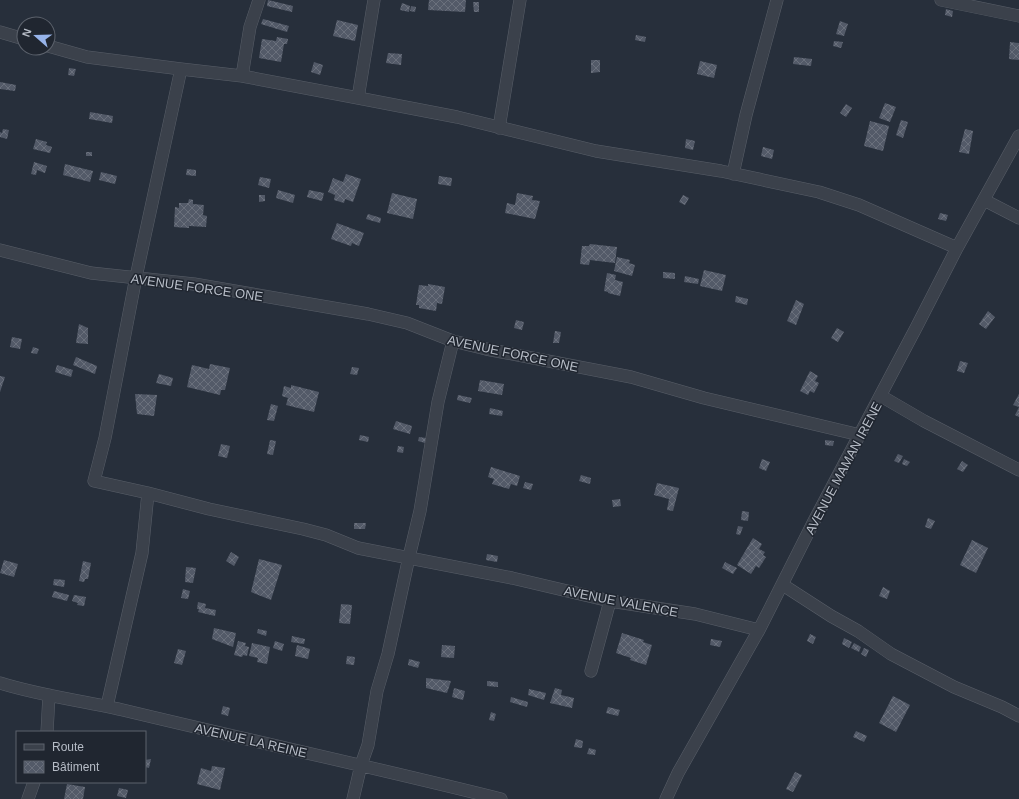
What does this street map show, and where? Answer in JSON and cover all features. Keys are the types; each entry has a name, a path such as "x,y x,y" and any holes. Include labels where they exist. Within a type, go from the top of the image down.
{"street":[{"path":"242,76 250,27 259,0"},
{"path":"358,98 374,0"},
{"path":"499,128 520,0"},
{"path":"733,174 746,115 776,0"},
{"path":"941,0 1019,16"},
{"path":"0,32 16,37"},
{"path":"56,48 87,57 181,70 242,76 457,117 596,151 664,161 819,192 859,205 957,248"},
{"path":"136,277 181,70"},
{"name":"AVENUE MAMAN IRENE","path":"670,797 678,773 759,630 957,248 1019,136"},
{"path":"984,200 1019,218"},
{"name":"AVENUE FORCE ONE","path":"0,250 91,273 194,284 368,314 407,323 453,341 543,361 631,377 704,398 860,435"},
{"name":"AVENUE VALENCE","path":"136,277 105,438 94,481 303,529 326,535 358,548 512,578 610,601 695,614 759,630"},
{"path":"353,799 361,765 368,745 377,691 388,654 410,557 426,476 438,402 453,341"},
{"path":"881,396 924,421 1019,470"},
{"path":"107,706 142,553 148,493"},
{"path":"783,585 831,616 858,631 891,654 954,686 1019,716"},
{"path":"591,671 610,601"},
{"name":"AVENUE LA REINE","path":"0,683 49,695 107,706 501,799"},
{"path":"47,731 49,695"},
{"path":"28,799 34,783"}],"building":[{"path":"268,0 293,6 292,12 267,6"},
{"path":"429,0 466,0 465,12 428,10"},
{"path":"473,2 479,2 479,12 474,12"},
{"path":"402,3 410,6 409,12 400,10"},
{"path":"411,6 416,7 415,12 410,11"},
{"path":"946,9 953,11 952,17 945,15"},
{"path":"263,19 289,26 287,32 261,24"},
{"path":"337,20 358,25 355,41 333,36"},
{"path":"840,21 848,24 844,36 836,34"},
{"path":"636,35 646,37 645,42 635,40"},
{"path":"277,37 288,39 287,44 284,44 281,62 259,58 262,39 276,41"},
{"path":"834,41 843,42 841,48 833,46"},
{"path":"1010,42 1019,43 1019,60 1009,59"},
{"path":"388,53 402,54 401,65 386,63"},
{"path":"794,57 812,59 811,66 793,64"},
{"path":"591,60 600,60 600,72 591,73"},
{"path":"700,61 717,65 714,78 697,74"},
{"path":"314,62 323,65 320,75 311,72"},
{"path":"69,68 76,69 74,76 68,75"},
{"path":"0,82 16,85 15,91 0,89"},
{"path":"885,103 896,107 890,122 879,118"},
{"path":"846,104 852,108 846,117 840,113"},
{"path":"90,112 113,116 112,123 89,119"},
{"path":"901,120 908,122 903,138 896,135"},
{"path":"870,121 889,126 883,151 864,146"},
{"path":"3,129 9,130 7,139 0,137 0,132 2,133"},
{"path":"965,129 973,131 969,154 959,152"},
{"path":"36,139 47,142 46,145 52,147 50,153 33,149"},
{"path":"686,139 695,141 693,150 685,148"},
{"path":"763,147 774,150 772,159 761,156"},
{"path":"86,152 92,152 92,156 86,156"},
{"path":"34,162 47,166 45,173 37,170 36,175 31,174"},
{"path":"65,164 93,171 90,182 63,175"},
{"path":"187,169 196,170 196,176 186,175"},
{"path":"101,172 117,176 115,184 99,180"},
{"path":"346,174 361,179 353,202 345,199 344,203 334,200 335,195 328,192 333,178 343,182"},
{"path":"439,176 452,178 451,186 438,184"},
{"path":"260,177 271,179 269,188 258,185"},
{"path":"278,190 295,195 293,203 276,198"},
{"path":"309,190 324,193 322,201 307,197"},
{"path":"392,193 417,199 413,219 387,213"},
{"path":"517,193 533,196 532,200 540,201 535,219 505,213 507,203 515,205"},
{"path":"259,195 265,195 265,201 259,202"},
{"path":"683,195 689,198 685,205 679,202"},
{"path":"189,199 193,200 193,204 204,205 203,215 207,216 206,227 174,227 175,207 179,208 179,203 188,203"},
{"path":"940,213 948,215 946,221 938,219"},
{"path":"368,214 381,218 380,223 366,219"},
{"path":"337,223 364,233 359,246 352,243 351,246 331,239"},
{"path":"590,244 617,247 615,263 590,260 589,265 580,264 582,246 589,246"},
{"path":"617,257 630,260 629,263 635,265 632,276 614,271"},
{"path":"704,270 726,275 722,291 700,286"},
{"path":"663,272 675,273 675,279 663,278"},
{"path":"607,273 616,275 615,280 623,282 620,296 604,291"},
{"path":"685,276 699,279 698,284 684,282"},
{"path":"428,284 445,287 442,304 437,303 436,311 419,308 419,305 416,305 419,285 428,286"},
{"path":"736,296 748,299 747,305 735,302"},
{"path":"796,300 804,304 796,325 787,321"},
{"path":"988,311 995,317 986,329 979,324"},
{"path":"516,320 524,322 522,330 514,328"},
{"path":"79,324 88,328 88,344 76,343"},
{"path":"837,328 844,332 838,342 831,338"},
{"path":"555,331 561,332 559,343 553,343"},
{"path":"12,337 22,339 20,349 10,347"},
{"path":"33,347 39,349 37,354 31,353"},
{"path":"76,357 97,366 95,374 73,365"},
{"path":"960,361 968,363 964,373 957,371"},
{"path":"210,364 230,368 225,390 221,390 220,395 187,387 192,365 209,369"},
{"path":"57,365 73,370 71,377 55,372"},
{"path":"352,367 359,368 357,375 350,374"},
{"path":"810,371 818,376 815,381 819,383 814,393 810,391 808,395 800,391"},
{"path":"159,374 173,378 171,386 156,383"},
{"path":"0,376 5,377 0,392"},
{"path":"480,380 504,384 502,395 478,391"},
{"path":"291,385 319,392 314,412 286,405 288,398 282,396 284,386 291,388"},
{"path":"135,394 157,395 154,416 137,414"},
{"path":"1019,394 1019,407 1013,405"},
{"path":"458,395 472,398 470,403 457,400"},
{"path":"271,404 278,406 274,421 267,420"},
{"path":"1019,407 1019,417 1015,415"},
{"path":"490,408 503,411 502,416 489,414"},
{"path":"396,421 412,426 410,434 393,429"},
{"path":"360,435 369,437 368,442 359,440"},
{"path":"419,437 426,438 425,443 418,441"},
{"path":"270,440 276,441 273,455 267,454"},
{"path":"825,440 834,441 833,446 825,445"},
{"path":"221,444 230,446 227,458 218,456"},
{"path":"398,446 404,447 403,453 397,452"},
{"path":"898,454 903,456 899,463 894,461"},
{"path":"762,459 770,462 766,471 759,468"},
{"path":"904,459 910,462 907,466 902,464"},
{"path":"962,461 968,465 963,472 957,469"},
{"path":"491,467 520,476 517,486 511,484 509,489 492,484 494,479 488,477"},
{"path":"581,475 591,478 590,484 579,481"},
{"path":"525,482 533,484 531,490 523,488"},
{"path":"657,483 679,488 673,511 667,510 669,499 654,495"},
{"path":"620,499 621,506 613,507 612,500"},
{"path":"742,511 749,512 748,521 741,520"},
{"path":"928,518 935,521 931,529 925,527"},
{"path":"354,523 366,523 365,529 354,529"},
{"path":"738,526 743,527 740,535 736,534"},
{"path":"753,538 762,544 759,549 765,552 763,555 766,557 759,568 756,566 751,574 737,565"},
{"path":"972,540 988,548 976,573 960,565"},
{"path":"231,552 239,557 234,566 226,561"},
{"path":"487,554 498,556 497,562 486,560"},
{"path":"259,559 282,565 271,600 251,592"},
{"path":"4,560 18,564 14,577 0,573"},
{"path":"83,561 91,563 88,579 85,579 84,582 79,581"},
{"path":"725,562 737,568 733,574 722,568"},
{"path":"186,567 196,568 193,583 185,582"},
{"path":"54,579 65,580 64,587 53,585"},
{"path":"883,587 890,591 887,599 879,596"},
{"path":"183,589 190,591 188,599 181,598"},
{"path":"54,591 69,595 67,601 52,597"},
{"path":"74,595 86,597 84,606 77,605 78,603 72,601"},
{"path":"198,602 206,604 205,608 216,610 215,616 198,612"},
{"path":"341,604 352,605 350,624 339,623"},
{"path":"214,628 236,633 233,647 212,639"},
{"path":"258,629 267,631 266,636 257,633"},
{"path":"622,633 644,640 643,642 652,645 646,665 630,660 631,658 616,653"},
{"path":"810,634 816,637 813,644 807,641"},
{"path":"292,636 305,639 304,644 291,642"},
{"path":"844,638 852,642 849,648 842,644"},
{"path":"711,639 722,641 720,647 710,645"},
{"path":"238,641 246,643 245,646 249,647 247,656 243,655 242,657 234,655"},
{"path":"275,641 284,644 282,651 273,648"},
{"path":"252,643 270,647 267,664 257,662 258,658 249,656"},
{"path":"854,643 861,647 859,652 851,648"},
{"path":"297,645 310,649 308,659 295,656"},
{"path":"442,645 455,646 454,658 441,657"},
{"path":"864,648 869,650 866,657 861,654"},
{"path":"178,649 186,651 182,665 174,663"},
{"path":"347,656 355,657 354,665 346,664"},
{"path":"409,659 420,662 418,668 408,665"},
{"path":"426,678 451,681 447,693 426,688"},
{"path":"487,681 498,682 498,687 487,686"},
{"path":"454,688 465,691 463,700 452,697"},
{"path":"555,688 562,690 561,695 574,698 572,708 550,703"},
{"path":"529,689 546,693 544,700 528,695"},
{"path":"893,696 910,705 896,732 879,723"},
{"path":"511,697 528,702 527,707 510,702"},
{"path":"223,706 230,708 228,716 221,714"},
{"path":"608,707 620,710 618,716 606,713"},
{"path":"491,712 496,714 494,721 489,720"},
{"path":"856,731 867,736 864,742 853,737"},
{"path":"576,739 583,741 582,748 574,747"},
{"path":"589,748 596,750 595,755 587,754"},
{"path":"151,759 149,768 146,767 146,760"},
{"path":"212,766 225,768 220,790 197,784 201,768 211,771"},
{"path":"795,772 802,775 793,792 786,789"},
{"path":"67,784 85,787 83,799 64,799"},
{"path":"119,788 128,790 126,798 117,796"}]}
